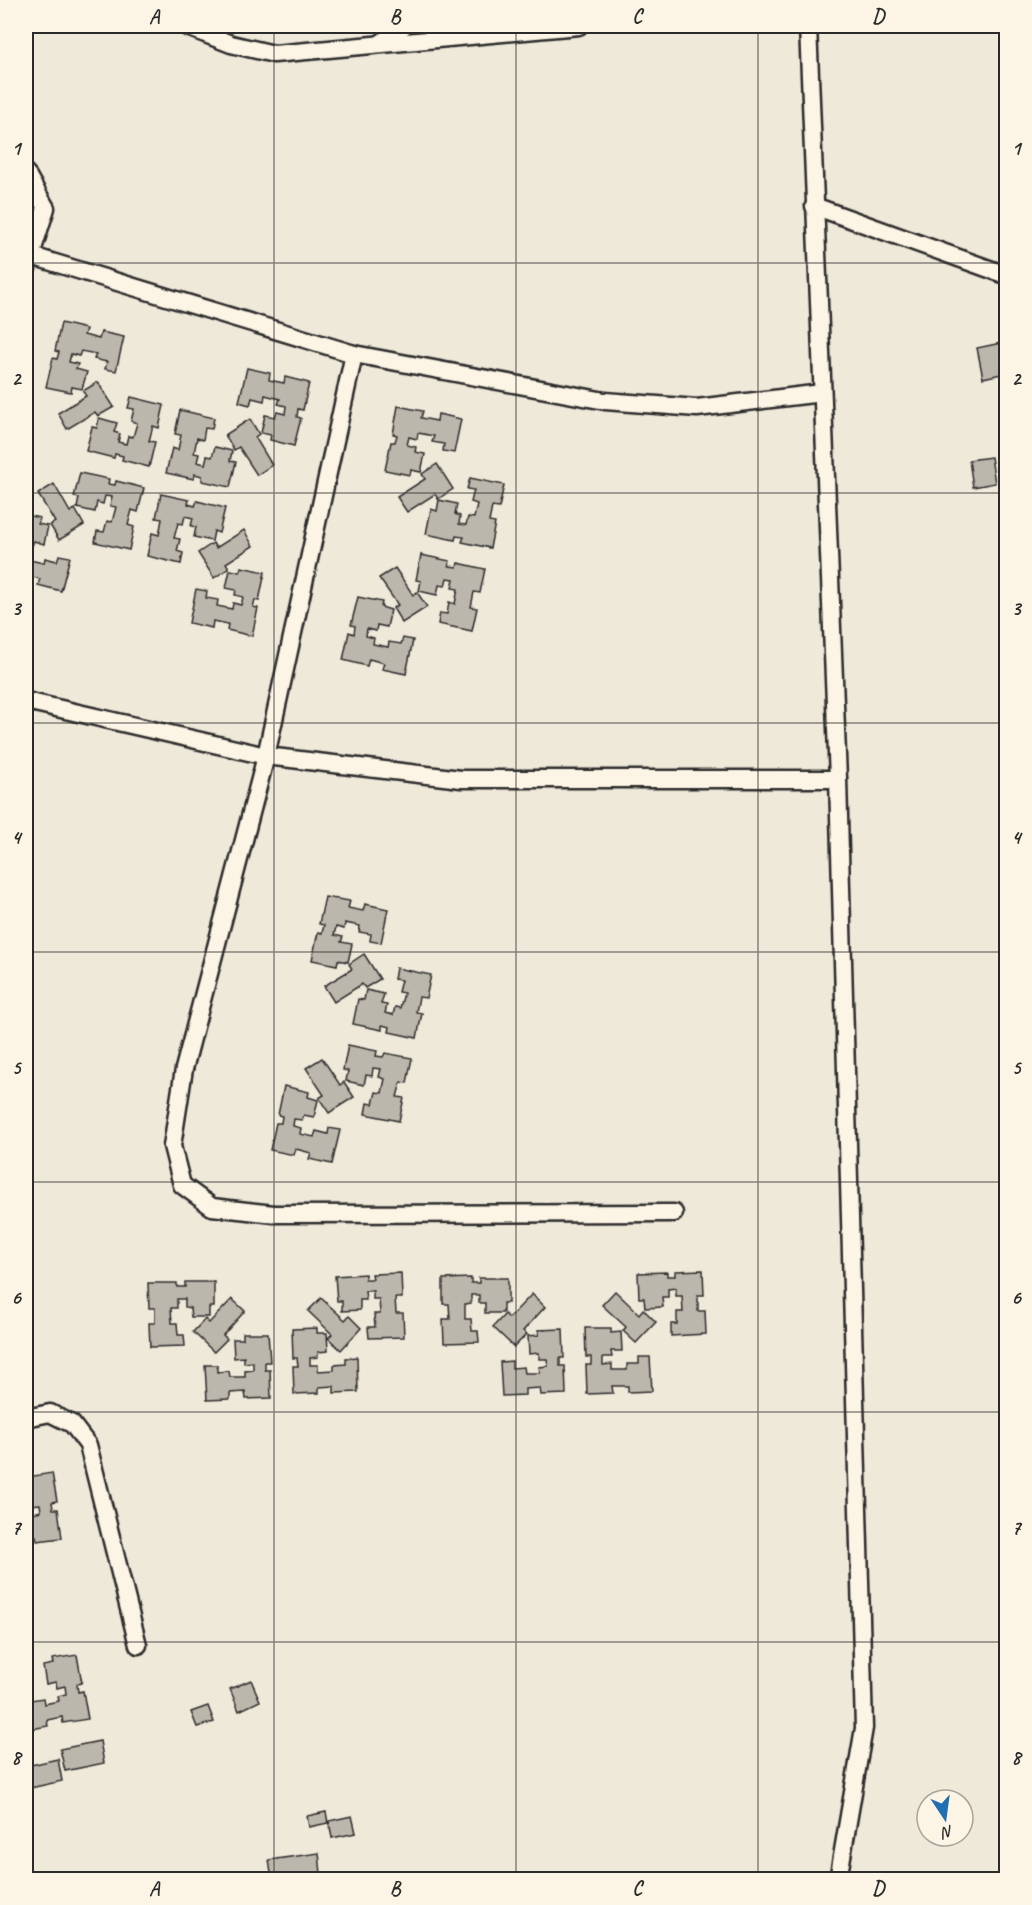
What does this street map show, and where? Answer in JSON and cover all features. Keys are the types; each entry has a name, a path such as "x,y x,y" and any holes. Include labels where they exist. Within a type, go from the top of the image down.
{"street":[{"path":"185,26 231,44 274,54 579,26"},
{"path":"380,44 404,26"},
{"path":"808,26 838,779 864,1728 838,1880"},
{"path":"26,173 46,208 29,263 354,354 605,401 697,408 822,393"},
{"path":"814,206 1006,275"},
{"path":"354,354 266,756 184,1069 172,1146 182,1185 212,1207 274,1214 674,1213"},
{"path":"26,701 266,756 461,779 838,779"},
{"path":"26,1418 50,1413 72,1424 88,1445 138,1646"}],"building":[{"path":"61,323 86,329 84,335 99,339 101,332 124,337 116,371 105,369 107,362 94,359 96,354 81,351 79,356 71,354 69,362 78,364 76,369 87,372 82,389 72,387 71,392 46,387 53,358 57,359 59,352 55,351"},
{"path":"1006,342 1006,373 983,378 977,348"},
{"path":"247,368 270,373 269,380 284,383 285,377 309,383 303,410 298,409 297,417 301,418 294,446 270,440 271,435 261,433 265,415 275,417 277,412 285,414 286,406 278,404 280,399 265,395 264,401 252,398 250,405 239,402"},
{"path":"98,382 114,407 98,416 95,412 67,429 58,413 86,396 83,391"},
{"path":"131,397 164,405 159,428 153,426 149,441 155,442 149,467 122,460 123,456 115,454 114,458 86,451 92,427 97,428 99,418 117,423 114,432 120,434 118,442 126,444 128,436 133,437 137,423 131,421 134,409 128,408"},
{"path":"398,406 423,411 421,418 437,421 438,414 461,419 454,453 443,451 444,444 432,442 434,436 418,433 417,439 409,437 407,445 416,447 415,452 425,454 421,472 411,470 410,475 385,470 391,442 395,442 397,435 393,434"},
{"path":"180,410 214,418 212,429 205,428 203,440 197,438 194,453 199,454 197,462 205,464 207,456 212,457 215,447 232,451 230,461 236,462 230,487 202,481 202,476 195,474 194,479 166,473 172,448 178,450 181,435 175,434"},
{"path":"250,419 259,434 255,437 272,465 257,475 239,447 234,450 225,435"},
{"path":"991,457 995,483 973,487 969,460"},
{"path":"437,464 453,489 438,499 435,494 407,512 397,497 425,479 422,474"},
{"path":"80,473 109,479 108,484 115,485 116,481 144,488 138,512 132,510 128,525 134,527 129,550 95,542 97,531 104,532 107,521 112,522 116,507 110,506 112,497 105,496 103,504 97,502 95,512 77,508 79,498 74,497"},
{"path":"470,478 504,485 499,508 492,507 489,522 495,523 490,548 462,542 464,537 456,536 455,540 426,534 431,509 437,511 439,500 457,504 455,514 460,516 459,524 466,525 468,517 474,518 477,504 471,502 474,490 467,489"},
{"path":"54,484 70,512 75,509 84,525 59,540 50,525 55,522 38,494"},
{"path":"161,494 189,500 188,504 195,506 197,501 225,508 219,533 214,531 212,541 194,537 196,527 191,526 193,518 185,516 183,524 178,523 174,538 180,539 177,551 183,553 181,564 147,556 152,533 159,535 162,519 156,518"},
{"path":"26,515 40,518 38,524 48,526 44,544 34,541 32,546 26,545"},
{"path":"244,530 253,546 226,563 229,568 214,578 198,553 213,543 216,548"},
{"path":"26,553 30,554 29,560 44,563 45,558 57,561 59,555 70,557 61,591 38,585 40,579 26,575"},
{"path":"421,555 450,561 449,566 457,567 458,563 485,569 480,593 474,592 471,607 477,608 472,631 438,624 440,613 447,614 449,602 455,604 458,589 452,588 454,579 447,578 445,586 439,585 437,595 419,591 421,581 416,580"},
{"path":"241,567 265,572 259,601 255,600 253,607 258,608 252,636 227,630 228,624 213,621 212,628 189,623 196,589 207,591 206,598 218,600 217,606 232,609 233,603 241,605 243,597 235,595 236,590 226,588 230,570 240,572"},
{"path":"395,568 413,595 417,592 427,607 402,623 393,608 398,605 379,578"},
{"path":"358,597 382,602 381,607 391,610 387,627 377,625 376,631 367,629 366,636 374,638 373,644 388,647 389,642 401,644 403,638 413,640 406,674 382,669 384,663 369,659 367,666 343,660 349,632 354,634 355,626 351,625"},
{"path":"325,897 350,901 348,908 363,911 365,904 388,909 381,943 370,941 371,934 359,932 360,926 345,923 344,929 336,927 334,935 343,937 341,942 352,944 348,962 338,960 337,965 312,960 318,932 322,933 324,925 319,924"},
{"path":"364,954 380,979 365,988 362,984 334,1002 324,986 352,969 349,964"},
{"path":"396,968 431,975 426,998 419,997 416,1012 422,1013 417,1038 389,1032 390,1027 382,1025 382,1030 353,1024 358,999 364,1000 366,990 384,994 381,1004 387,1005 385,1013 393,1015 395,1007 400,1008 404,993 398,992 401,980 394,979"},
{"path":"348,1045 377,1051 376,1056 383,1057 385,1053 412,1058 407,1083 401,1082 397,1097 404,1098 399,1121 365,1114 367,1103 373,1104 376,1092 382,1093 385,1079 379,1077 381,1069 373,1068 372,1076 366,1075 364,1085 346,1081 348,1071 343,1070"},
{"path":"322,1058 340,1085 344,1082 354,1097 329,1113 319,1098 324,1095 306,1068"},
{"path":"284,1086 309,1092 308,1097 318,1100 314,1117 304,1115 302,1120 294,1119 293,1126 301,1128 300,1134 314,1137 316,1131 328,1134 329,1128 340,1130 332,1164 309,1159 311,1153 296,1149 294,1155 270,1150 276,1123 281,1123 282,1116 278,1115"},
{"path":"703,1270 704,1295 698,1295 698,1311 705,1311 706,1334 671,1336 671,1324 677,1324 677,1312 683,1312 682,1296 676,1296 676,1288 668,1289 668,1297 662,1297 663,1307 645,1308 644,1298 639,1298 638,1273 667,1272 667,1276 675,1276 675,1271"},
{"path":"401,1273 402,1298 395,1298 396,1313 403,1313 404,1337 369,1338 368,1327 375,1327 374,1314 380,1314 379,1299 373,1299 373,1291 365,1291 366,1300 360,1300 360,1310 342,1311 342,1301 337,1301 335,1276 365,1274 365,1279 373,1279 372,1274"},
{"path":"471,1278 471,1283 479,1283 479,1278 508,1278 508,1303 503,1303 503,1313 485,1313 485,1303 479,1303 479,1295 471,1295 471,1303 465,1304 465,1319 471,1319 472,1331 478,1331 479,1342 444,1343 443,1319 450,1319 449,1304 443,1304 443,1279"},
{"path":"185,1282 214,1282 214,1307 209,1307 209,1317 191,1317 190,1308 185,1307 185,1299 177,1299 177,1308 171,1308 172,1323 177,1323 178,1335 184,1335 185,1346 150,1347 149,1323 155,1323 155,1308 149,1308 148,1283 177,1283 177,1287 185,1287"},
{"path":"615,1291 639,1314 643,1309 656,1322 636,1343 623,1331 626,1327 602,1305"},
{"path":"532,1294 545,1307 523,1331 527,1334 514,1347 493,1327 505,1314 509,1318"},
{"path":"321,1298 345,1320 349,1316 361,1328 341,1350 328,1338 332,1334 308,1311"},
{"path":"232,1299 245,1311 223,1335 227,1339 214,1352 193,1332 205,1319 209,1323"},
{"path":"317,1328 317,1333 327,1333 328,1351 318,1352 318,1357 310,1358 310,1365 318,1365 318,1371 334,1370 334,1365 346,1364 346,1358 357,1357 358,1392 334,1393 334,1386 319,1387 319,1393 294,1394 293,1366 298,1366 297,1358 293,1358 292,1329"},
{"path":"585,1328 611,1328 611,1333 621,1332 622,1351 611,1351 612,1357 603,1357 603,1365 612,1364 612,1370 627,1370 627,1364 639,1364 639,1357 650,1357 652,1391 628,1392 628,1386 612,1386 613,1393 587,1394 586,1365 591,1365 591,1357 586,1357"},
{"path":"563,1329 564,1358 560,1358 560,1366 565,1366 566,1394 541,1395 540,1388 525,1389 525,1395 502,1396 500,1362 512,1361 512,1368 524,1367 525,1373 540,1373 539,1367 548,1366 547,1359 539,1359 539,1353 529,1354 528,1336 539,1335 538,1330"},
{"path":"243,1333 268,1333 270,1362 265,1362 265,1370 270,1370 271,1398 246,1399 245,1392 230,1393 230,1399 207,1400 205,1365 217,1365 217,1372 229,1371 230,1377 245,1377 245,1371 253,1370 253,1362 244,1363 244,1357 234,1358 233,1339 243,1339"},
{"path":"52,1473 57,1501 52,1502 53,1509 58,1509 62,1538 37,1541 36,1536 26,1538 26,1519 33,1518 33,1513 41,1511 40,1504 31,1505 31,1499 26,1500 27,1477"},
{"path":"77,1655 82,1683 77,1684 78,1692 83,1691 88,1719 63,1723 62,1717 47,1720 48,1726 26,1730 26,1695 30,1694 31,1700 43,1698 44,1704 59,1701 58,1696 66,1694 65,1686 57,1688 56,1682 46,1684 43,1666 53,1664 52,1659"},
{"path":"251,1680 260,1701 239,1711 230,1689"},
{"path":"208,1706 214,1722 197,1727 191,1712"},
{"path":"100,1741 104,1763 65,1771 60,1749"},
{"path":"58,1759 62,1781 26,1789 26,1766"},
{"path":"326,1812 328,1823 309,1827 307,1816"},
{"path":"352,1816 356,1833 332,1838 329,1821"},
{"path":"319,1853 321,1874 272,1880 269,1860"}]}
